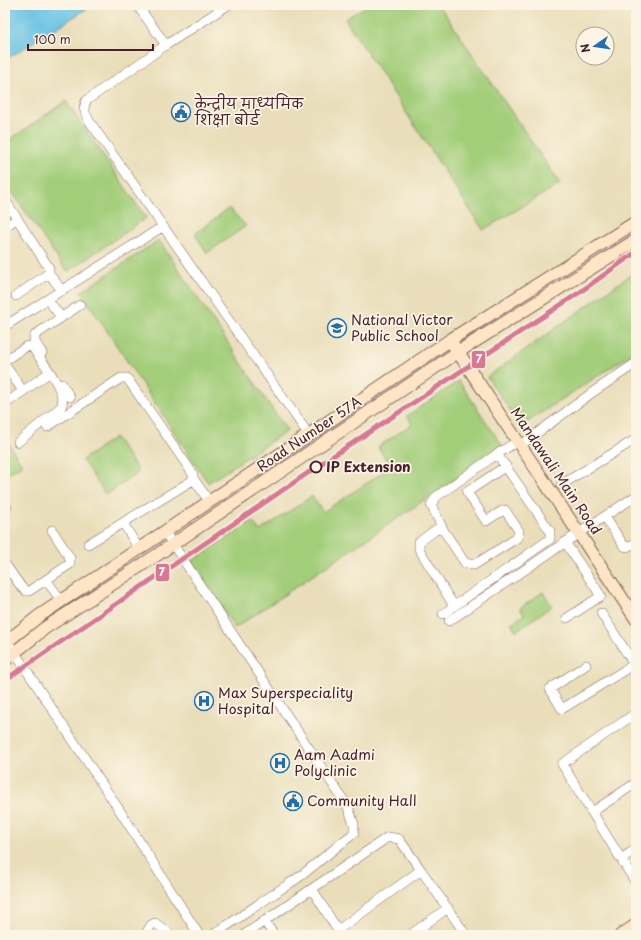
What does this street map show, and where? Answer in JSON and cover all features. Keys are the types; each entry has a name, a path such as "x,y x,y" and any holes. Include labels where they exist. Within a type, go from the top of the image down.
{"street":[{"path":"137,5 166,45"},
{"path":"228,5 166,45 87,100 84,105 84,111 162,227 309,435"},
{"path":"5,200 48,266 49,273 62,291"},
{"path":"5,227 17,218"},
{"name":"Road Number 57A","path":"6,642 38,616 450,340 636,222"},
{"path":"5,326 162,227"},
{"name":"Road Number 57A","path":"10,657 45,628 458,352 636,240"},
{"path":"16,296 49,273"},
{"path":"48,300 61,317"},
{"path":"70,397 34,338 35,335 80,305"},
{"name":"Mandawali Main Road","path":"450,340 636,619"},
{"path":"5,360 27,346 32,347 50,372 62,396 62,406 18,442"},
{"path":"506,466 466,492 486,521 502,510 505,510 519,531 517,538 474,565 465,563 444,531 431,505 436,497 497,454 519,443 636,363"},
{"path":"5,365 23,391"},
{"path":"5,404 50,372"},
{"path":"47,427 121,378 127,378 192,470 193,478 209,501"},
{"path":"561,485 636,439"},
{"path":"497,454 550,530 550,539 454,606 446,617 636,496"},
{"path":"88,544 193,480 193,478"},
{"path":"605,517 624,546 627,547 636,543"},
{"path":"123,523 139,549"},
{"path":"444,531 437,529 419,542 419,549 454,606"},
{"path":"5,564 22,588 29,591 71,562 52,530"},
{"path":"164,531 348,807 355,829 354,833 302,875 213,935"},
{"path":"565,542 601,596 567,618"},
{"path":"46,580 62,600"},
{"path":"586,664 550,689 562,709 635,663 601,613"},
{"path":"6,642 10,657 120,811 199,935"},
{"path":"636,713 562,764 636,883"},
{"path":"592,812 636,783"},
{"path":"244,935 388,837 399,839 466,935"},
{"path":"621,859 636,849"},
{"path":"312,889 339,932 421,870"},
{"path":"410,935 448,908"},
{"path":"264,921 274,935"},
{"path":"146,935 150,925 154,923 172,935"},
{"path":"621,935 636,925"}],"green space":[{"path":"368,5 439,5 560,184 483,230 345,19"},
{"path":"66,101 146,218 67,272 5,182 5,143"},
{"path":"229,208 246,226 207,253 195,234"},
{"path":"159,240 287,431 208,483 81,292"},
{"path":"636,271 636,351 521,426 487,377"},
{"path":"459,381 503,447 235,628 191,562 252,521 260,531 312,496 323,512 391,467 378,447 412,424 407,416"},
{"path":"115,437 139,472 106,495 82,460"},
{"path":"5,438 22,465 5,476"},
{"path":"543,592 552,606 516,631 511,623 524,615 520,608"}],"water":[{"path":"17,5 93,5 5,60 5,13"}],"transit line":[{"name":"7","path":"5,680 318,466 580,292 636,252"}],"place":[{"name":"केन्द्रीय माध्यमिक शिक्षा बोर्ड","path":"181,112"},
{"name":"National Victor Public School","path":"337,328"},
{"name":"IP Extension","path":"316,467"},
{"name":"Max Superspeciality Hospital","path":"204,701"},
{"name":"Aam Aadmi Polyclinic","path":"280,763"},
{"name":"Community Hall","path":"293,801"}]}
